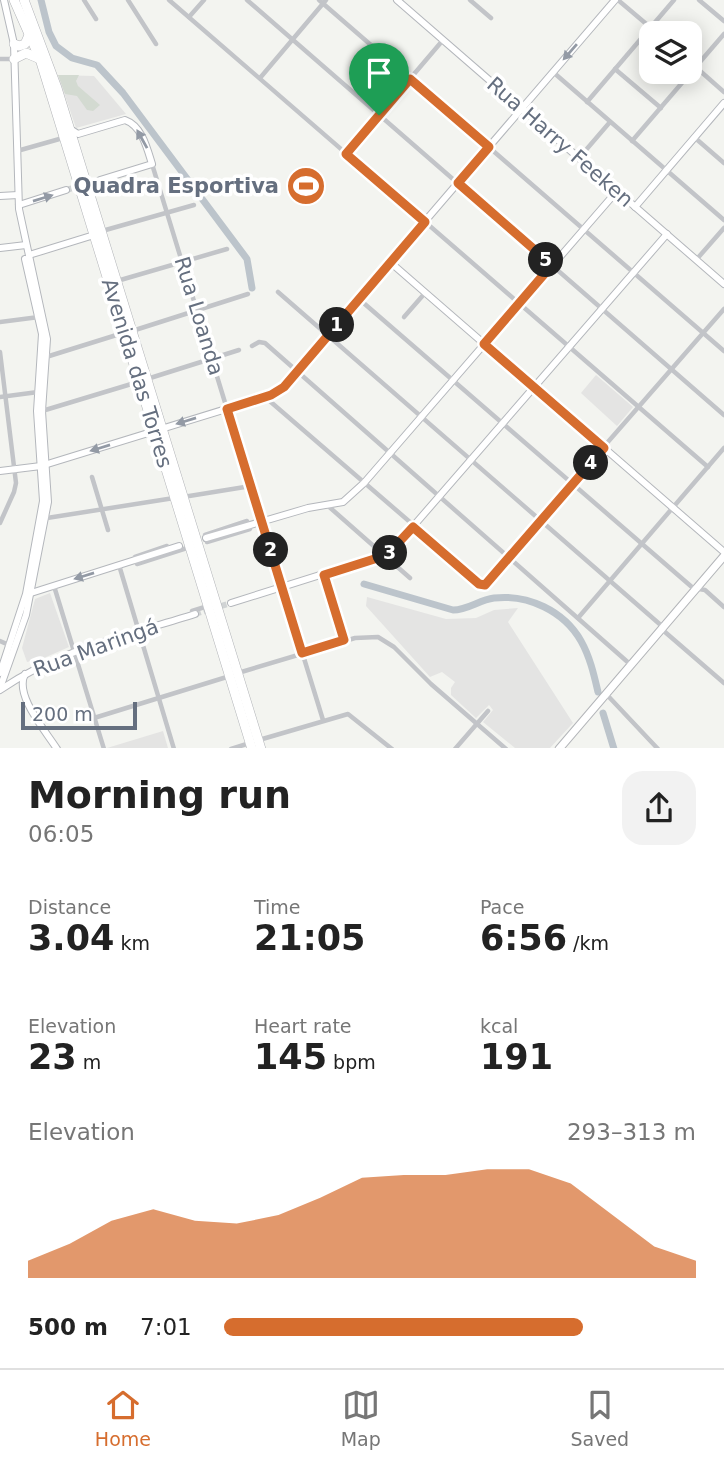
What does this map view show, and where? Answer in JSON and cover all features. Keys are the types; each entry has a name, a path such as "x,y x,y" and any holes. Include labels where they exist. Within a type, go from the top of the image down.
{"highway":[{"name":"Avenida das Torres","path":"15,0 40,58 67,133"},
{"name":"Avenida das Torres","path":"24,0 48,62 67,133 256,745"},
{"path":"12,44 25,44 29,40 28,34"},
{"path":"12,59 26,53 40,58"},
{"name":"Avenida das Torres","path":"98,234 116,282 128,332"},
{"name":"Avenida das Torres","path":"179,497 189,544 234,675"}],"main road":[{"path":"0,673 29,593 47,517 38,392 43,348 16,195 12,44 4,0"},
{"name":"Rua Harry Feeken","path":"397,0 724,284"},
{"path":"0,471 43,465 265,397 280,390 616,0"},
{"path":"0,689 21,634 43,511 42,411 46,357 45,325 29,255 24,245 16,195 12,59"},
{"path":"635,207 724,103"},
{"name":"Rua Loanda","path":"67,133 78,134 125,120 131,123 144,140 152,164"},
{"path":"100,180 152,164"},
{"path":"19,205 66,190"},
{"path":"206,538 345,501 364,483 617,191"},
{"path":"0,196 16,195"},
{"path":"29,255 98,234"},
{"path":"231,603 384,556 392,551 667,234"},
{"path":"0,248 24,245"},
{"path":"390,262 724,554 699,589"},
{"name":"Rua Loanda","path":"227,409 262,521"},
{"path":"29,593 179,547"},
{"path":"559,748 724,563"},
{"name":"Rua Maringá","path":"0,689 26,673 74,652 193,613"},
{"path":"565,748 664,629"},
{"path":"6,656 9,666 16,672 26,673 22,681 22,692 57,748"}],"street":[{"path":"84,0 96,19"},
{"path":"169,0 708,467"},
{"path":"189,17 204,0"},
{"path":"247,0 724,415"},
{"path":"405,8 412,0"},
{"path":"470,0 491,18"},
{"path":"616,0 642,21"},
{"path":"656,21 674,0"},
{"path":"699,0 724,21"},
{"path":"129,1 156,44"},
{"path":"260,78 323,1 724,351"},
{"path":"702,60 724,34"},
{"path":"346,154 443,40"},
{"path":"587,102 639,41"},
{"path":"0,59 12,59"},
{"path":"615,69 661,108"},
{"path":"553,72 724,220"},
{"path":"702,72 724,92"},
{"path":"632,141 681,84"},
{"path":"579,158 610,122"},
{"path":"16,152 67,133"},
{"path":"694,137 724,163"},
{"name":"Rua Loanda","path":"152,164 227,409"},
{"path":"98,234 194,205"},
{"path":"696,260 724,228"},
{"path":"116,282 227,248"},
{"path":"278,292 610,580 724,683"},
{"path":"404,317 425,293"},
{"path":"46,357 248,295"},
{"path":"359,299 642,544 724,607"},
{"path":"265,397 483,586 724,309"},
{"path":"0,322 39,317"},
{"path":"252,346 259,342 265,343 631,665"},
{"path":"42,411 239,350"},
{"path":"0,352 3,397 15,469 15,487 0,523"},
{"path":"3,397 38,392"},
{"path":"578,618 724,448"},
{"path":"92,477 108,530"},
{"path":"47,517 251,486"},
{"path":"326,505 410,578"},
{"name":"Rua Loanda","path":"262,521 323,720"},
{"path":"136,560 135,556 189,544"},
{"path":"119,565 174,748"},
{"path":"324,575 344,640"},
{"path":"54,586 104,748"},
{"path":"193,613 209,606"},
{"path":"94,718 344,640 372,636 384,639 394,647 430,684 506,748"},
{"path":"0,641 10,645"},
{"path":"609,697 658,748"},
{"path":"456,748 488,711"},
{"path":"231,748 256,745 323,720 348,714 392,748"}],"shaded area":[{"path":"58,75 94,76 126,114 76,128"},
{"path":"58,75 79,75 76,81 78,86 100,105 93,111 87,110 77,96 65,94"},
{"path":"596,375 633,407 617,426 581,393"},
{"path":"50,593 69,647 27,662 22,648 35,599"},
{"path":"367,597 446,619 476,618 494,610 518,608 508,622 573,723 550,748 515,748 483,722 493,710 489,705 476,718 451,695 455,682 442,672 430,677 366,606"},
{"path":"163,731 168,748 107,748"}],"waterway":[{"path":"41,0 49,32 56,46 72,58 97,65 123,93 247,259 252,288"},
{"path":"364,584 453,610 489,599 507,597 544,607 565,621 581,641 598,692"},
{"path":"603,713 614,748"}],"tunnel":[{"path":"66,190 100,180"},
{"path":"195,614 231,603"}],"place":[{"name":"Quadra Esportiva","path":"306,186"}],"route":[{"path":"410,79 489,147 458,183 552,265 484,344 604,448 483,586 413,527 387,555 324,575 344,640 302,653 227,409 271,395 284,387 425,222 346,154 379,115 410,79"}]}
